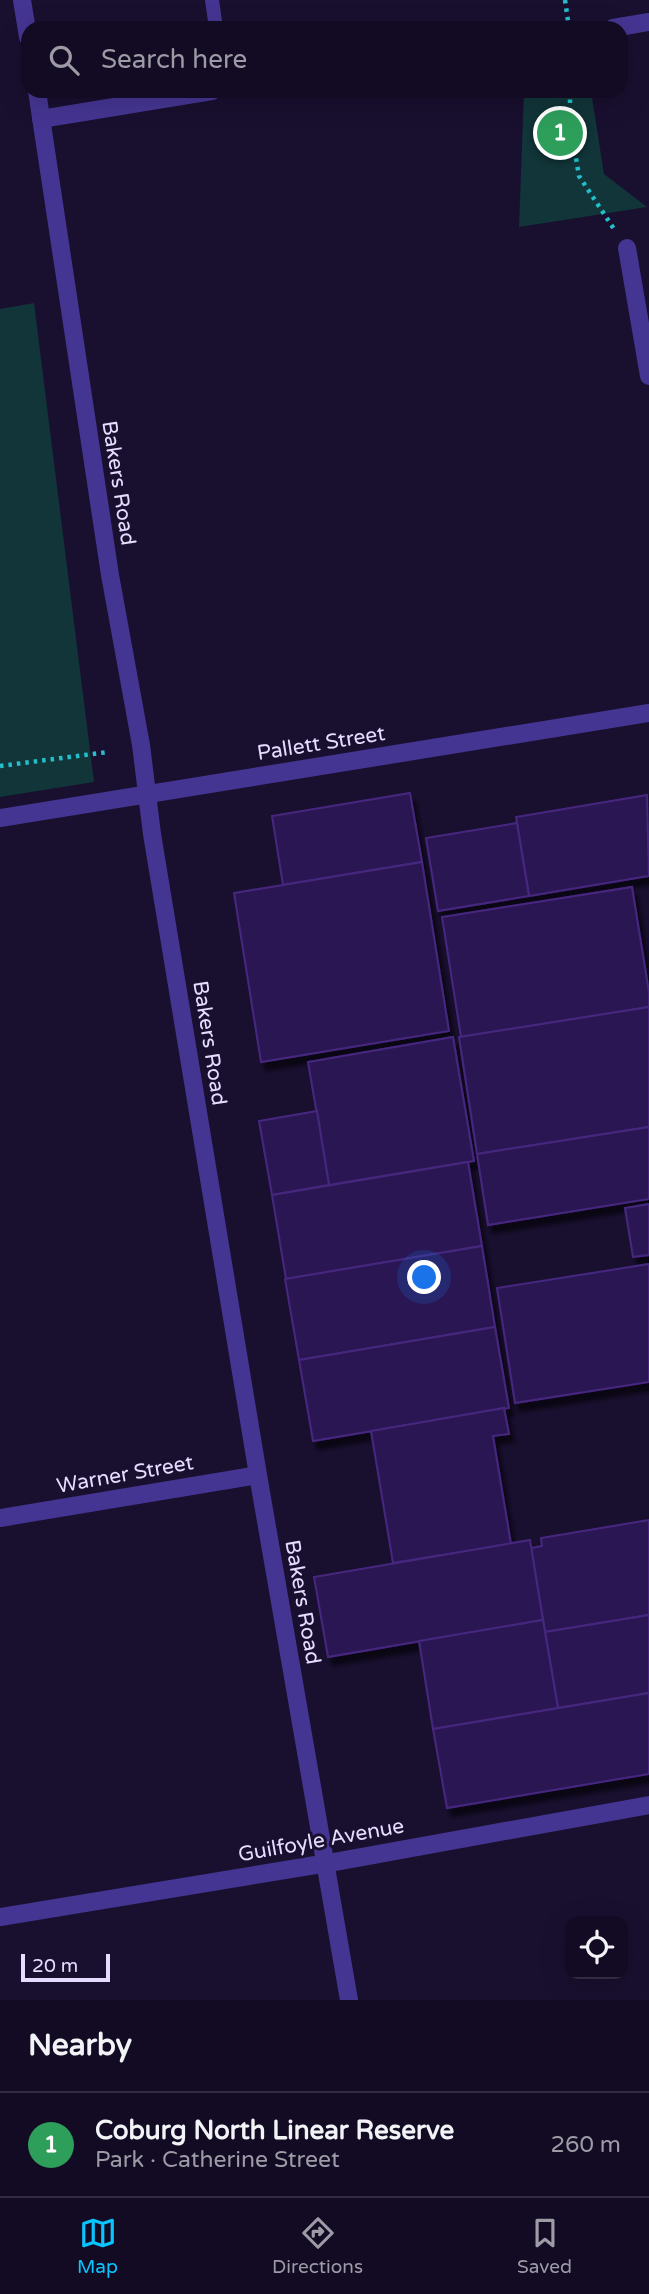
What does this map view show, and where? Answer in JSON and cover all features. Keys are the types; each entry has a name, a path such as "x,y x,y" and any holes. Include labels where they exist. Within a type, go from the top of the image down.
{"street":[{"path":"22,0 25,21"},
{"path":"628,26 649,22"},
{"name":"Bakers Road","path":"38,98 110,575 258,1475 349,2000"},
{"path":"41,119 169,98"},
{"path":"627,248 649,376"},
{"name":"Pallett Street","path":"0,818 649,713"},
{"name":"Warner Street","path":"0,1518 258,1475"},
{"name":"Guilfoyle Avenue","path":"0,1917 326,1863 649,1805"}],"lane":[{"path":"212,0 215,21"}],"path":[{"path":"565,0 568,21"},
{"path":"570,98 570,123 579,176 627,248"},
{"path":"0,766 108,751"}],"green space":[{"path":"524,98 592,98 604,174 647,207 519,227"},
{"path":"34,303 94,782 0,797 0,309"}],"building":[{"path":"410,793 422,862 283,885 272,816"},
{"path":"647,795 649,876 529,896 516,817"},
{"path":"517,823 529,896 438,911 426,838"},
{"path":"422,862 449,1031 261,1062 234,893"},
{"path":"632,887 649,992 649,1007 461,1037 442,917"},
{"path":"649,1007 649,1127 477,1154 459,1037"},
{"path":"453,1037 474,1161 329,1185 308,1062"},
{"path":"317,1111 329,1185 272,1195 259,1121"},
{"path":"649,1127 649,1199 488,1225 477,1154"},
{"path":"468,1162 482,1246 286,1279 272,1195"},
{"path":"649,1204 649,1255 633,1257 625,1208"},
{"path":"482,1246 495,1327 299,1360 285,1279"},
{"path":"649,1264 649,1382 515,1403 497,1288"},
{"path":"495,1327 509,1408 313,1441 299,1360"},
{"path":"504,1408 509,1434 493,1436 511,1544 393,1563 371,1431"},
{"path":"649,1520 649,1615 545,1632 531,1548 542,1546 541,1538"},
{"path":"530,1540 543,1620 328,1657 314,1577"},
{"path":"649,1615 649,1693 558,1708 545,1632"},
{"path":"543,1620 558,1708 433,1729 419,1641"},
{"path":"649,1693 649,1774 447,1808 433,1729"}],"place":[{"name":"Coburg North Linear Reserve","path":"560,133"}]}
